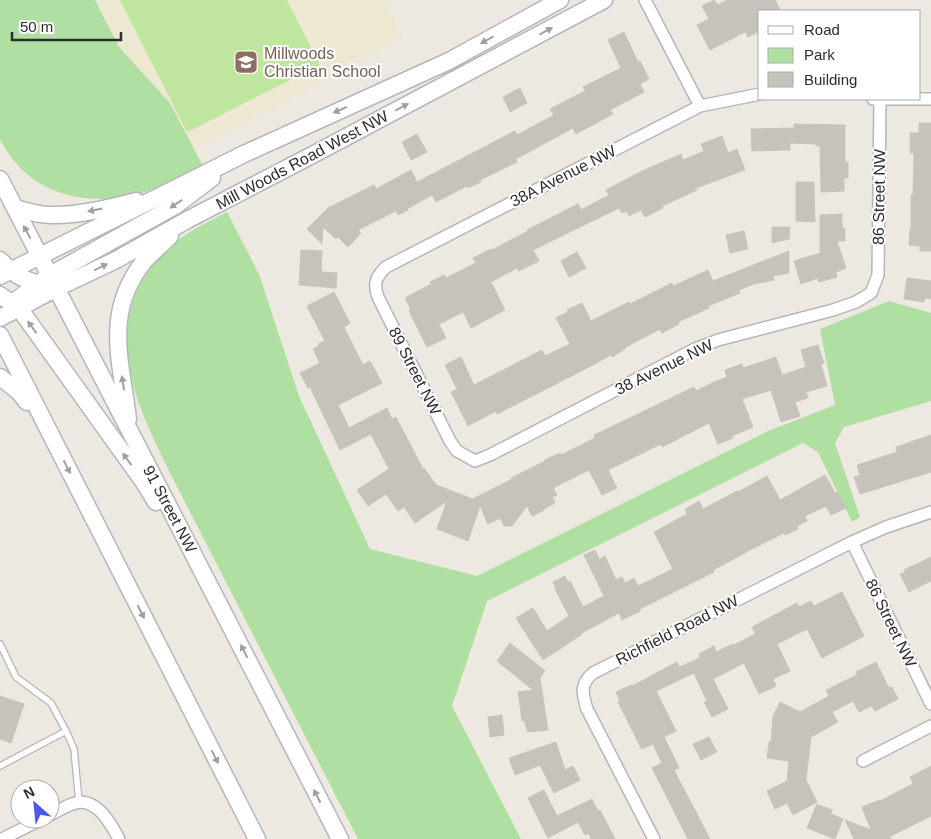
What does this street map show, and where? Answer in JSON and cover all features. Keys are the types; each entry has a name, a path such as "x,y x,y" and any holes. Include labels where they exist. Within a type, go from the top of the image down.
{"main road":[{"name":"Mill Woods Road West NW","path":"0,290 8,271 244,154 449,60 560,0"},
{"name":"Mill Woods Road West NW","path":"0,317 10,302 48,282 116,260 188,219 604,0"},
{"path":"8,271 48,282 175,206 244,154"},
{"name":"91 Street NW","path":"0,179 40,256 48,282 130,431 340,839"},
{"path":"15,208 38,214 52,215 98,209 160,195"},
{"path":"130,431 118,350 121,309 128,287 146,260 188,219"},
{"path":"10,302 143,482 211,588"},
{"path":"0,335 257,839"},
{"path":"0,377 19,392 45,424"}],"street":[{"path":"645,0 700,106"},
{"name":"38A Avenue NW","path":"376,279 386,267 700,106 758,94"},
{"name":"86 Street NW","path":"871,293 878,275 880,100"},
{"name":"89 Street NW","path":"376,279 375,289 378,297 450,441 457,451 467,457"},
{"name":"38 Avenue NW","path":"467,457 475,461 490,455 695,349 718,340 841,307 856,302 871,293"},
{"name":"Richfield Road NW","path":"654,839 587,709 583,697 583,687 586,679 593,673 852,542 886,527 931,512"},
{"name":"86 Street NW","path":"852,542 931,704"},
{"path":"862,761 931,726"},
{"path":"60,810 79,802 91,804 103,814 119,839"},
{"path":"2,839 22,829"}],"lane":[{"path":"0,644 16,677 51,702 66,731 74,749 79,802"},
{"path":"0,766 66,731"}],"shaded area":[{"name":"Millwoods Christian School","path":"95,0 384,0 403,36 331,77 194,149 171,103 119,47"}],"green space":[{"path":"0,0 95,0 119,47 170,103 203,166 139,194 111,199 82,198 67,195 41,184 29,176 20,168 0,139"},
{"name":"Millwoods Christian School","path":"120,0 287,0 320,65 187,132"},
{"path":"227,212 259,274 299,396 370,549 477,576 768,431 835,405 820,329 889,301 931,313 931,401 844,427 835,443 860,517 852,522 818,452 803,443 487,601 452,706 521,839 358,839 171,475 144,417 131,376 127,334 133,301 142,282 154,264 177,241"}],"building":[{"path":"714,0 718,5 727,0 775,0 780,10 758,10 758,32 748,37 745,32 710,50 697,25 709,19 702,6"},
{"path":"624,32 638,62 640,61 649,79 640,84 644,92 610,110 613,114 576,134 573,128 516,159 517,162 468,188 467,186 436,202 432,195 398,215 396,211 358,230 361,233 348,247 338,237 336,239 323,227 322,244 307,229 328,208 374,185 376,189 411,170 417,182 515,131 517,135 554,115 550,109 585,91 583,87 621,68 608,40"},
{"path":"520,88 527,103 510,112 503,97"},
{"path":"919,123 931,123 931,251 920,251 920,246 909,245 914,153 910,153 910,133 919,133"},
{"path":"794,124 845,125 845,162 848,162 848,178 844,178 844,191 821,192 820,146 816,146 816,144 790,143 790,150 752,151 751,129 794,128"},
{"path":"417,134 427,152 411,160 402,142"},
{"path":"722,136 728,153 737,149 745,170 696,188 697,190 662,206 663,208 645,217 641,210 629,216 627,211 622,213 619,208 533,250 539,261 519,271 517,268 491,282 505,310 471,328 463,312 439,324 446,338 427,347 409,311 411,310 405,298 444,275 446,278 476,263 473,258 492,250 578,204 581,210 609,195 606,190 640,172 681,154 683,160 704,151 701,144"},
{"path":"796,182 814,182 815,222 796,221"},
{"path":"842,214 842,228 845,228 845,241 837,241 846,268 836,272 837,277 819,282 818,278 801,284 794,261 820,253 820,215"},
{"path":"772,227 790,227 789,239 772,243"},
{"path":"744,231 748,249 730,253 726,235"},
{"path":"301,250 322,251 321,270 322,272 337,273 336,288 299,285"},
{"path":"789,251 789,273 773,276 774,280 754,284 739,290 740,293 708,306 709,308 678,322 679,324 662,333 660,329 624,348 612,357 611,355 497,414 496,411 468,426 451,392 457,389 445,365 461,357 474,385 542,350 545,356 570,344 556,318 582,303 591,321 672,283 673,286 708,270 713,281"},
{"path":"577,252 586,268 569,277 561,261"},
{"path":"907,278 931,281 931,299 925,298 924,302 904,299"},
{"path":"334,292 350,323 344,327 363,365 370,361 382,383 338,405 349,428 387,408 392,419 396,417 423,469 436,485 473,499 545,460 560,453 561,455 595,438 594,435 694,387 696,391 727,377 725,370 742,364 743,368 776,357 782,375 806,367 801,350 818,345 824,363 821,364 827,386 806,392 808,398 795,402 800,416 781,422 771,390 742,399 753,427 718,444 709,423 662,447 661,444 608,470 617,488 602,495 589,470 553,488 557,495 552,497 555,503 544,510 532,516 527,506 512,526 504,526 500,518 488,524 480,506 468,541 437,529 447,501 415,523 404,507 398,511 386,494 368,506 357,490 389,469 371,434 340,450 310,387 308,388 300,373 320,363 313,349 325,341 307,306"},
{"path":"931,435 931,472 860,494 854,477 860,475 857,465 897,452 896,447"},
{"path":"825,475 835,493 838,492 846,508 831,515 826,506 805,516 807,521 797,526 798,529 785,535 784,533 752,549 713,570 714,572 622,620 619,613 580,634 543,660 516,618 533,608 547,631 569,616 553,582 565,576 568,582 570,581 583,607 604,596 584,555 595,550 599,559 605,556 616,580 622,577 625,583 634,578 638,586 673,569 654,532 687,514 685,509 699,501 703,509 767,476 780,500"},
{"path":"931,557 931,581 909,592 900,574 905,572 904,570"},
{"path":"842,592 864,636 822,658 807,629 777,644 790,671 773,679 776,686 759,694 744,663 713,679 728,709 712,717 704,702 707,701 694,673 656,691 676,731 664,737 679,768 674,770 710,839 688,839 652,768 662,763 653,744 641,748 618,702 620,701 616,692 632,686 677,662 679,667 700,658 699,654 714,646 716,652 734,645 755,634 752,627 797,603 799,607 811,601 814,606"},
{"path":"510,643 545,671 540,678 548,730 528,732 524,720 522,721 518,692 533,690 497,661"},
{"path":"876,662 889,688 892,687 898,699 875,711 872,706 859,712 853,701 832,712 838,722 811,737 806,780 817,802 793,815 787,803 775,809 767,791 787,781 789,761 767,758 769,742 771,742 773,716 780,702 800,712 829,696 826,690 857,675 856,672"},
{"path":"0,696 24,704 11,743 0,739"},
{"path":"502,715 504,735 490,737 488,717"},
{"path":"709,737 717,752 701,760 693,744"},
{"path":"556,742 565,770 573,766 580,780 554,793 540,765 515,775 509,758"},
{"path":"931,766 931,816 889,837 892,839 854,839 845,820 871,830 862,807 880,801 913,784 910,777"},
{"path":"544,790 557,816 592,799 615,839 591,839 588,833 585,835 578,822 548,838 528,798"},
{"path":"817,804 832,810 831,814 843,819 835,839 807,828"}],"place":[{"name":"Millwoods Christian School","path":"246,62"}]}
